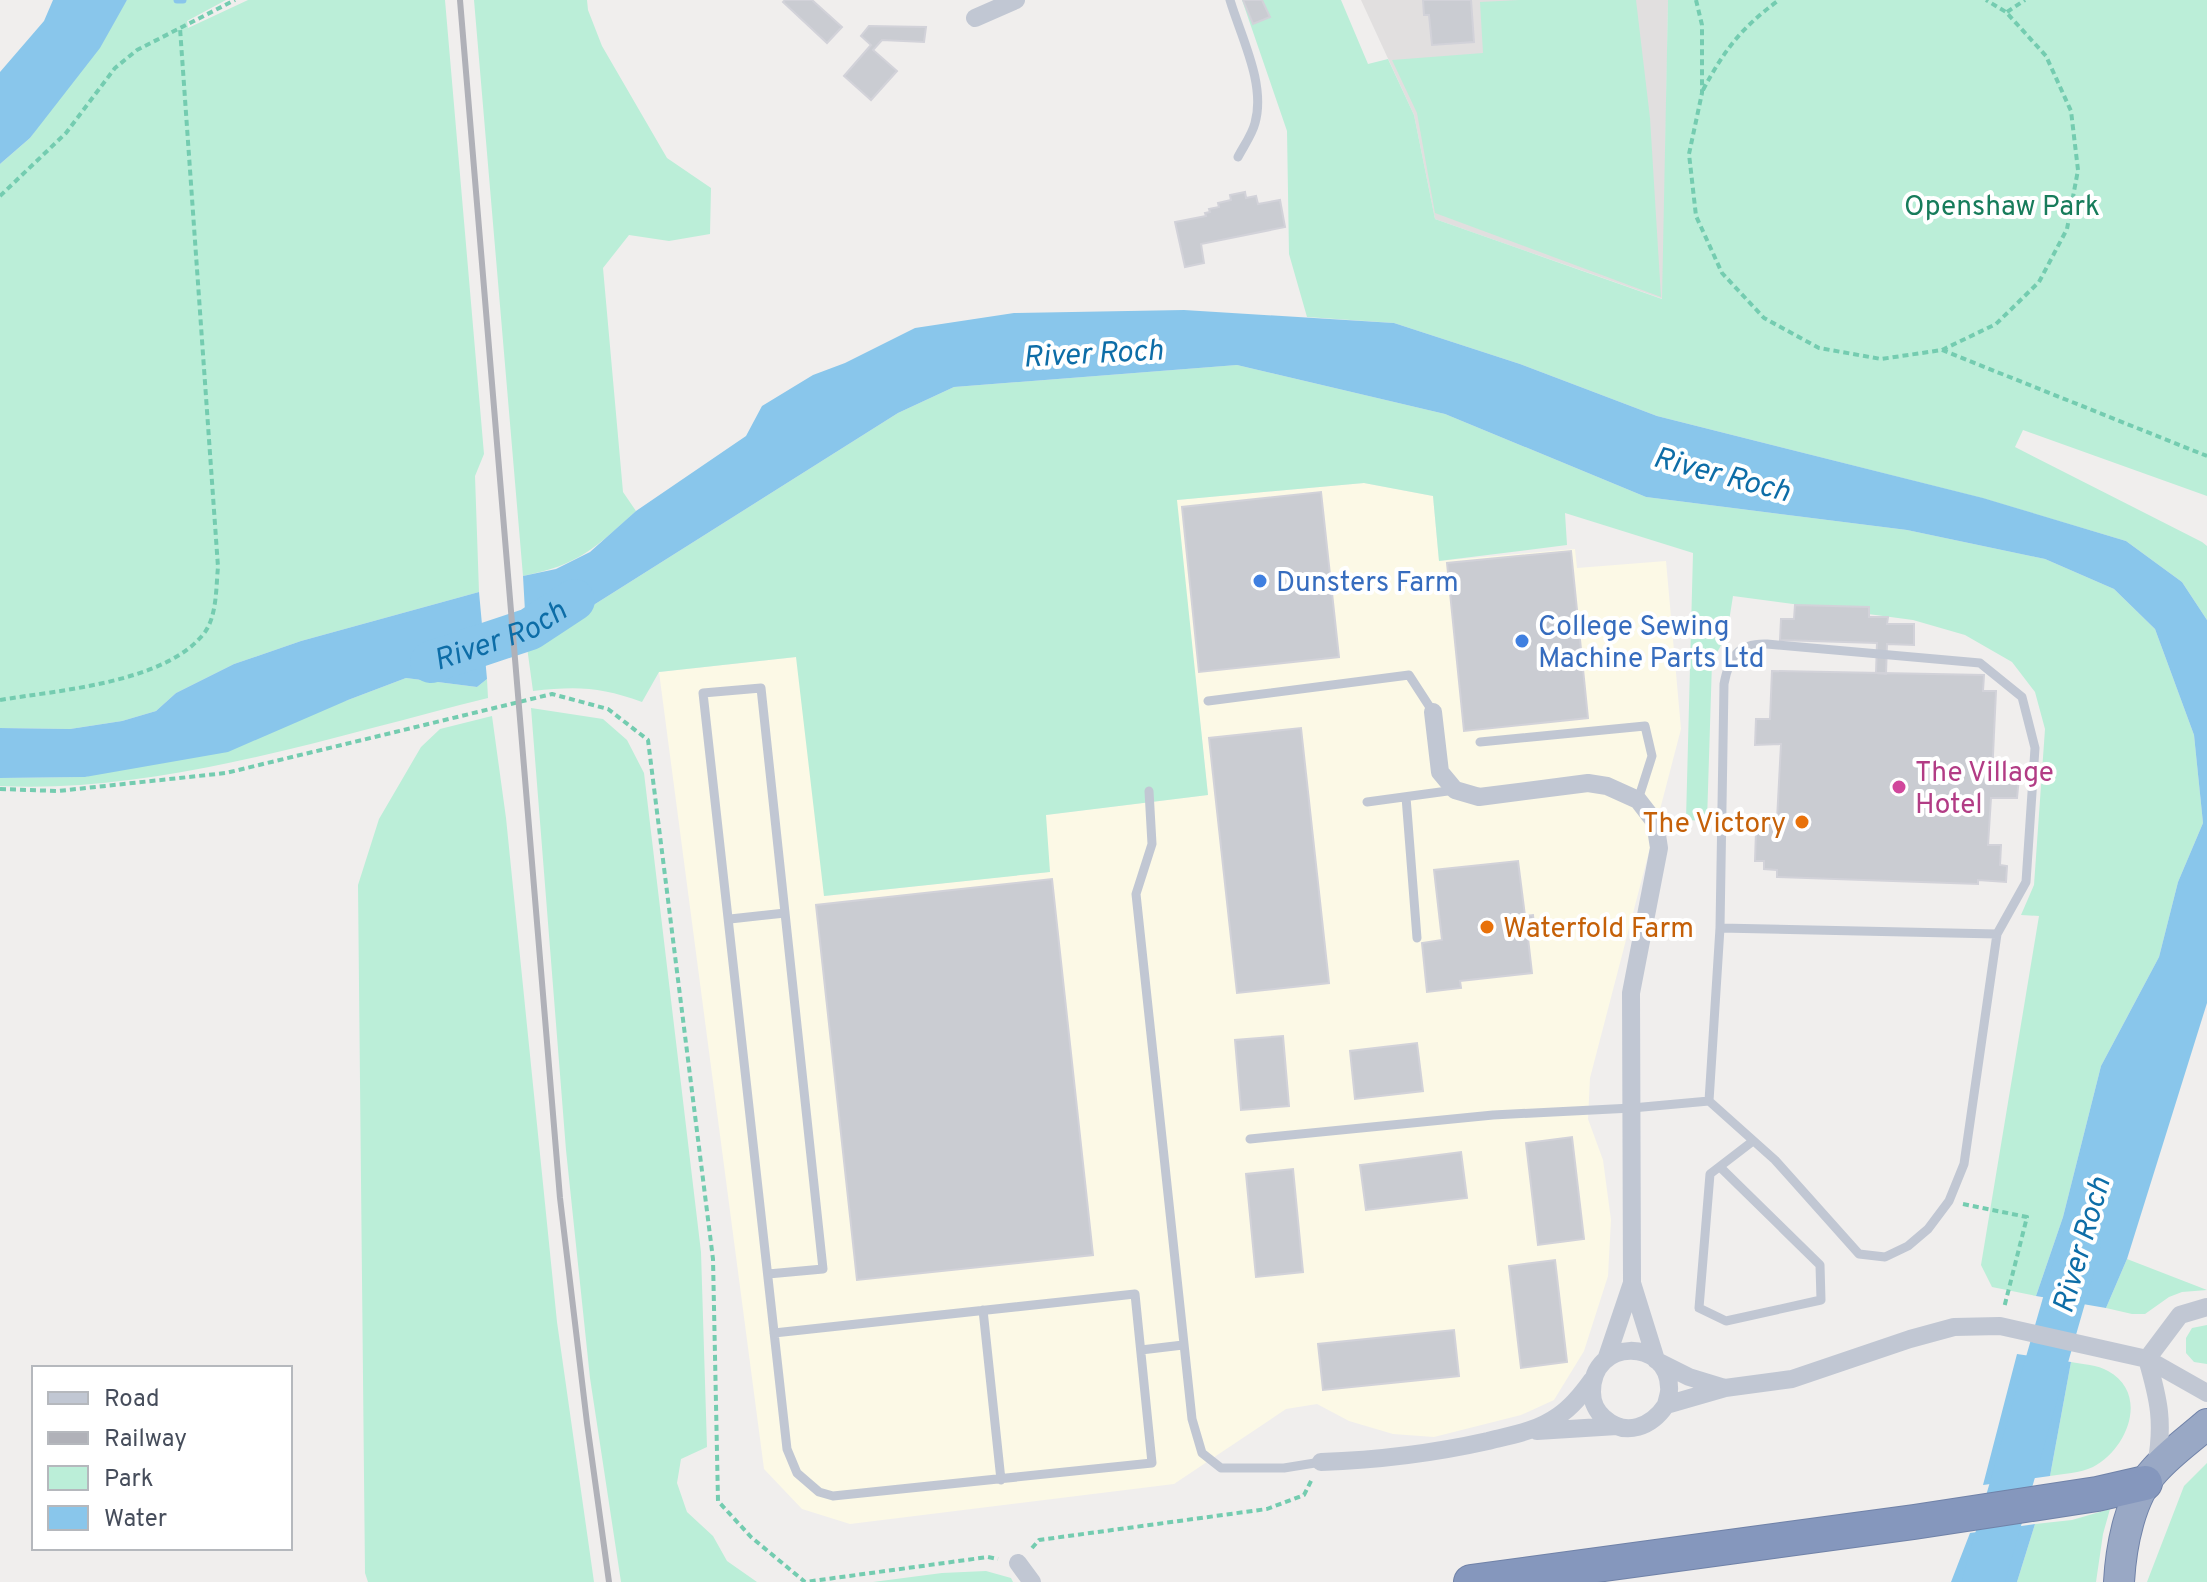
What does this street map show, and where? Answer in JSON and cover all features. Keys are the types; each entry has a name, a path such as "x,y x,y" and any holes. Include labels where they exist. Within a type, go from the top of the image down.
{"highway":[{"path":"1471,1582 2097,1494 2150,1476 2207,1424"},
{"path":"2119,1582 2130,1521 2150,1476"}],"street":[{"path":"975,18 1016,0"},
{"path":"1321,1462 1429,1454 1527,1432 1617,1426 1631,1429 1648,1425 1659,1416 1666,1405 1669,1387 1666,1373 1657,1361 1632,1283 1631,993 1659,848 1655,822 1638,800 1607,786 1588,783 1479,797 1455,790 1440,772 1433,712"},
{"path":"1607,1357 1632,1283"},
{"path":"2147,1359 2180,1315 2207,1307"},
{"path":"1666,1405 1725,1388 1792,1379 1954,1327 2000,1326 2122,1352 2147,1359 2207,1393"},
{"path":"1527,1432 1561,1415 1577,1401 1597,1367 1618,1352 1632,1350 1645,1353 1689,1377 1725,1388"},
{"path":"2147,1359 2161,1415 2161,1441 2150,1476"},
{"path":"1592,1380 1592,1397 1597,1410 1617,1426"},
{"path":"1018,1563 1032,1582"}],"lane":[{"path":"1230,0 1254,75 1256,99 1255,123 1238,157"},
{"path":"1250,1139 1493,1115 1709,1101 1775,1160 1859,1254 1885,1257 1908,1246 1928,1229 1949,1201 1964,1164 1997,934 2026,882 2035,748 2022,697 1980,663 1752,643 1739,649 1727,668 1724,684 1720,928 1709,1101"},
{"path":"1208,701 1409,675 1433,712"},
{"path":"768,1274 823,1269 761,688 703,693 730,919 774,1333 787,1449 797,1473 819,1492 833,1496 1152,1463 1135,1294 774,1333"},
{"path":"1480,742 1645,726 1652,756 1638,800"},
{"path":"1367,802 1455,790"},
{"path":"1149,791 1152,844 1136,894 1192,1419 1202,1453 1221,1468 1284,1468 1321,1462"},
{"path":"1406,797 1417,938"},
{"path":"730,919 785,913"},
{"path":"1720,928 1997,934"},
{"path":"1720,1167 1820,1265 1821,1300 1726,1321 1699,1308 1710,1174 1753,1141"},
{"path":"983,1310 1001,1480"},
{"path":"1141,1350 1183,1345"}],"path":[{"path":"0,196 66,133 115,68 137,50 235,0"},
{"path":"1696,0 1702,25 1702,93 1689,154 1696,216 1722,273 1764,318 1819,348 1881,359 1942,350 1996,324 2039,282 2067,229 2078,170 2071,111 2046,56 2006,12 1986,0"},
{"path":"1702,93 1722,54 1751,21 1779,0"},
{"path":"2006,12 2025,0"},
{"path":"0,700 131,676 160,667 187,650 207,630 215,601 218,567 180,28"},
{"path":"1942,350 2207,456"},
{"path":"0,789 58,791 226,773 552,694 608,709 648,740 713,1259 718,1501 751,1537 805,1582 988,1557 1018,1563 1039,1540 1267,1509 1304,1495 1321,1462"},
{"path":"1949,1201 2027,1217 2000,1326"}],"shaded area":[{"path":"1361,0 1668,0 1663,299 1435,219 1414,115"},
{"path":"1364,483 1433,496 1439,561 1575,549 1577,568 1666,561 1681,729 1590,1078 1588,1119 1603,1160 1611,1220 1608,1276 1584,1351 1554,1400 1521,1415 1434,1437 1393,1434 1349,1421 1317,1404 1286,1409 1174,1484 850,1524 802,1509 764,1469 659,672 797,657 825,896 1049,872 1045,815 1208,795 1176,500"}],"green space":[{"path":"127,0 226,0 187,21 188,28 248,0 445,0 484,454 475,476 479,592 301,641 234,664 176,693 156,711 122,721 70,729 0,728 0,164 30,138"},
{"path":"474,0 587,0 602,46 667,158 711,188 710,234 669,241 629,235 603,268 623,492 636,511 573,560 523,576"},
{"name":"Openshaw Park","path":"1242,0 1341,0 1368,64 1388,59 1414,115 1435,219 1662,299 1668,0 2207,0 2207,496 2023,430 2015,447 2207,546 2207,620 2182,582 2126,541 1982,498 1657,416 1520,364 1394,323 1307,317 1289,254 1287,131"},
{"path":"1636,0 1650,118 1661,297 1435,213 1417,113 1392,60 1483,53 1480,2"},
{"path":"1237,365 1445,414 1646,497 1907,530 2045,559 2114,589 2155,629 2194,735 2203,823 2178,882 2159,957 2101,1066 2063,1217 2036,1296 1992,1287 1981,1265 2039,916 2021,915 2034,885 2045,729 2035,692 2012,662 1965,635 1913,620 1733,596 1727,634 1712,662 1707,821 1686,820 1693,553 1565,513 1567,545 1439,561 1433,496 1364,483 1177,500 1208,795 1046,815 1050,872 824,896 796,657 659,672 642,702 589,689 533,691 527,647 898,413 954,387"},
{"path":"406,678 477,687 487,679 488,698 308,745 184,772 60,786 0,786 0,778 85,777 348,700"},
{"path":"531,708 603,719 627,740 644,773 701,1252 707,1447 681,1459 677,1483 687,1512 713,1536 727,1561 757,1582 621,1582 590,1378 566,1150"},
{"path":"492,716 506,818 557,1322 594,1582 368,1582 365,1573 358,885 379,819 421,747 440,729"},
{"path":"2127,1259 2207,1290 2182,1292 2169,1297 2145,1314 2106,1308"},
{"path":"2207,1325 2207,1364 2194,1362 2186,1353 2186,1338 2192,1328"},
{"path":"2071,1362 2104,1369 2121,1381 2131,1407 2129,1421 2116,1448 2105,1459 2088,1469 2050,1476"},
{"path":"2207,1463 2207,1582 2147,1582 2184,1486"},
{"path":"2110,1509 2096,1582 2017,1582 2035,1524 2072,1520"},
{"path":"986,1571 1011,1578 1013,1582 873,1582 942,1573"}],"water":[{"path":"53,0 127,0 100,48 30,138 0,164 0,72 44,21"},
{"path":"1184,310 1394,323 1520,364 1657,416 1983,498 2126,541 2182,582 2207,620 2207,1003 2127,1259 2106,1308 2036,1296 2063,1217 2101,1066 2159,957 2178,882 2203,823 2194,735 2155,629 2114,589 2045,559 1907,530 1646,497 1445,414 1237,365 954,387 898,413 527,647 523,576 556,569 590,552 636,511 746,436 762,406 813,375 845,363 915,328 1014,313"},
{"path":"479,592 487,679 477,687 406,678 228,752 85,777 0,778 0,728 70,729 122,721 156,711 176,693 234,664 301,641"},
{"path":"2017,1354 2071,1362 2050,1476 1983,1485"},
{"path":"2035,1524 2017,1582 1951,1582 1970,1533"}],"building":[{"path":"812,0 842,27 827,43 783,2"},
{"path":"1243,0 1262,0 1270,17 1253,24"},
{"path":"1423,0 1471,0 1474,42 1432,45 1429,15 1424,15"},
{"path":"869,26 926,27 924,42 882,40 873,50 897,71 871,100 844,76 871,45 861,36"},
{"path":"1245,192 1246,198 1256,196 1258,204 1280,200 1285,227 1201,244 1204,263 1185,267 1175,222 1206,216 1209,209 1219,207 1218,203 1231,200 1230,195"},
{"path":"1321,492 1339,657 1199,672 1182,507"},
{"path":"1571,551 1588,718 1464,731 1447,563"},
{"path":"1795,605 1869,607 1869,617 1888,617 1887,624 1914,624 1914,645 1887,644 1886,674 1876,673 1877,643 1780,640 1781,619 1794,619"},
{"name":"The Village Hotel","path":"1772,671 1984,675 1983,691 1996,691 1992,776 2019,777 2017,798 1991,798 1988,845 2001,845 2000,865 2007,866 2006,882 1978,880 1978,884 1777,877 1777,870 1764,869 1764,861 1755,861 1756,831 1759,831 1760,819 1777,820 1781,744 1755,745 1756,719 1770,719"},
{"path":"1301,728 1329,983 1237,993 1209,738"},
{"name":"Waterfold Farm","path":"1518,861 1525,916 1533,915 1535,937 1528,938 1532,973 1460,981 1461,988 1427,992 1422,943 1442,940 1434,870"},
{"path":"1052,879 1093,1255 857,1280 816,905"},
{"path":"1283,1036 1289,1106 1241,1110 1235,1040"},
{"path":"1417,1043 1423,1091 1355,1099 1350,1051"},
{"path":"1572,1137 1584,1239 1538,1245 1526,1143"},
{"path":"1461,1152 1467,1198 1366,1210 1360,1165"},
{"path":"1293,1169 1303,1272 1256,1277 1246,1174"},
{"path":"1555,1260 1567,1362 1521,1368 1509,1266"},
{"path":"1454,1330 1459,1376 1323,1390 1318,1344"}],"waterway":[{"path":"177,0 183,0"},
{"name":"River Roch","path":"431,662 530,629 574,600"},
{"name":"River Roch","path":"1983,1582 2080,1245"}],"railway":[{"path":"460,0 560,1198 609,1582"}],"place":[{"name":"Dunsters Farm","path":"1260,581"},
{"name":"College Sewing Machine Parts Ltd","path":"1522,641"},
{"name":"The Village Hotel","path":"1899,787"},
{"name":"The Victory","path":"1802,822"},
{"name":"Waterfold Farm","path":"1487,927"}]}
